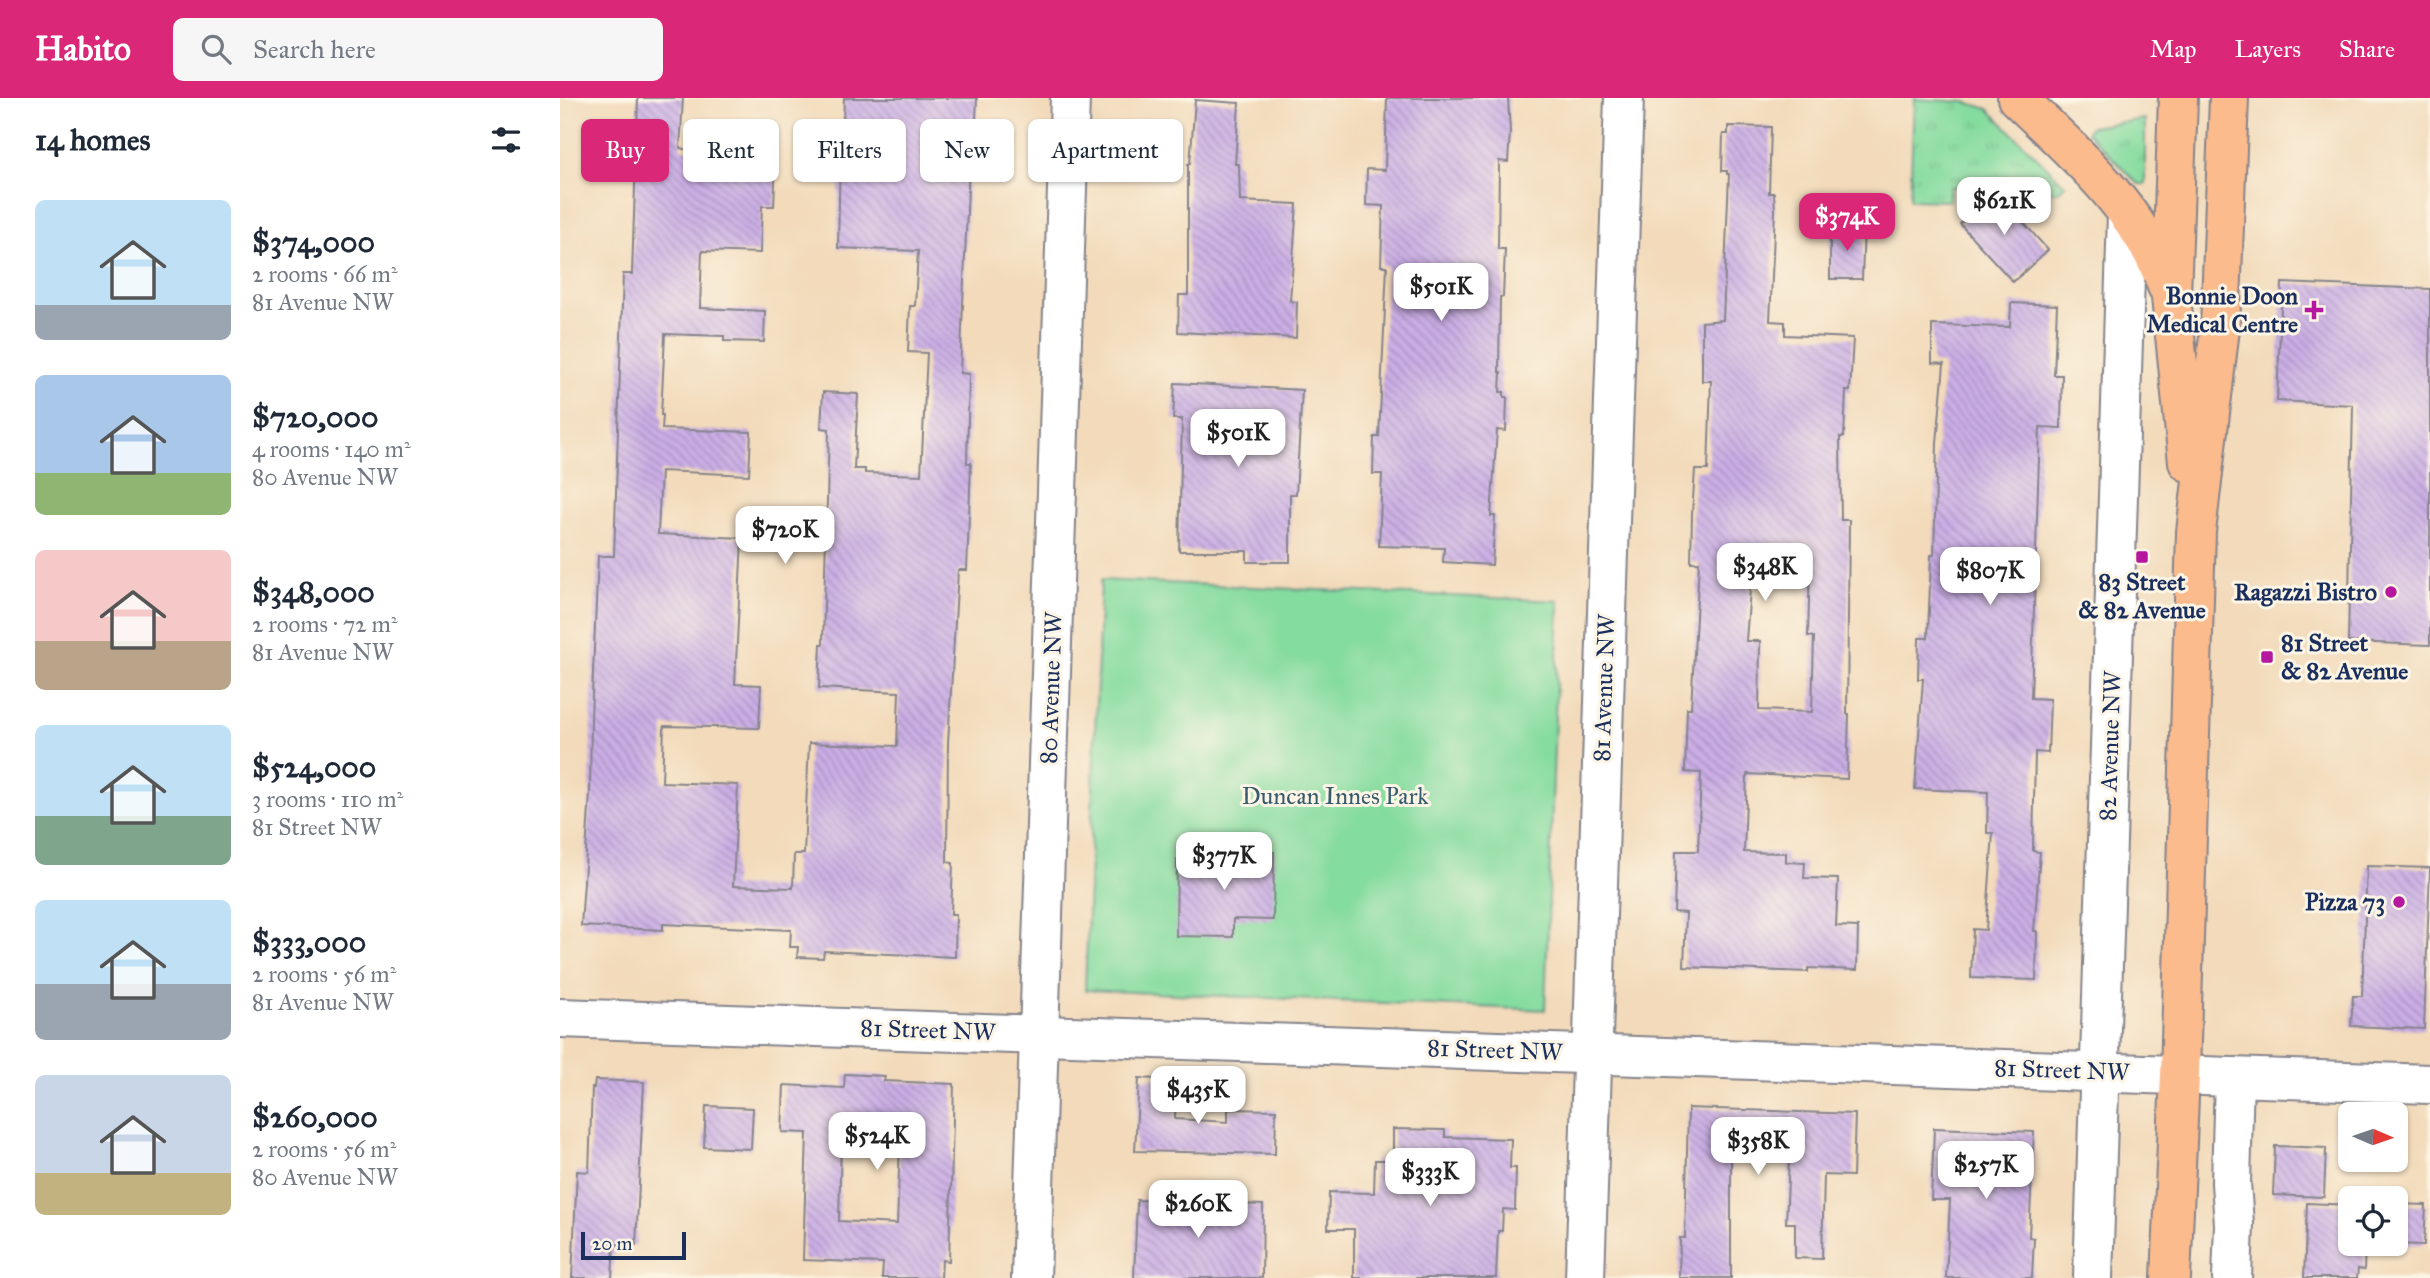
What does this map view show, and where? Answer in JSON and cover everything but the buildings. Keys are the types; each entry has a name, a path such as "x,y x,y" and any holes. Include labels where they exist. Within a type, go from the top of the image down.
{"main road":[{"path":"2017,98 2098,177 2147,241 2159,262 2171,297"},
{"path":"2178,98 2171,297 2196,532"},
{"path":"2171,1278 2180,1075 2196,532 2220,328 2229,98"}],"street":[{"name":"80 Avenue NW","path":"1031,1278 1070,98"},
{"name":"81 Avenue NW","path":"1584,1278 1625,98"},
{"name":"82 Avenue NW","path":"2093,1278 2127,215"},
{"name":"81 Street NW","path":"560,1018 2430,1084"},
{"path":"2232,1278 2234,1076"}],"green space":[{"path":"1914,99 1966,102 1988,109 2065,185 2058,192 1950,187 1949,201 1910,200"},
{"path":"2145,119 2145,184 2138,184 2087,132 2090,127"},
{"name":"Duncan Innes Park","path":"1101,580 1559,601 1545,1010 1085,990"}],"place":[{"name":"Bonnie Doon Medical Centre","path":"2314,310"},
{"name":"83 Street & 82 Avenue","path":"2142,557"},
{"name":"Ragazzi Bistro","path":"2391,592"},
{"name":"81 Street & 82 Avenue","path":"2267,657"},
{"name":"Pizza 73","path":"2399,902"}]}
